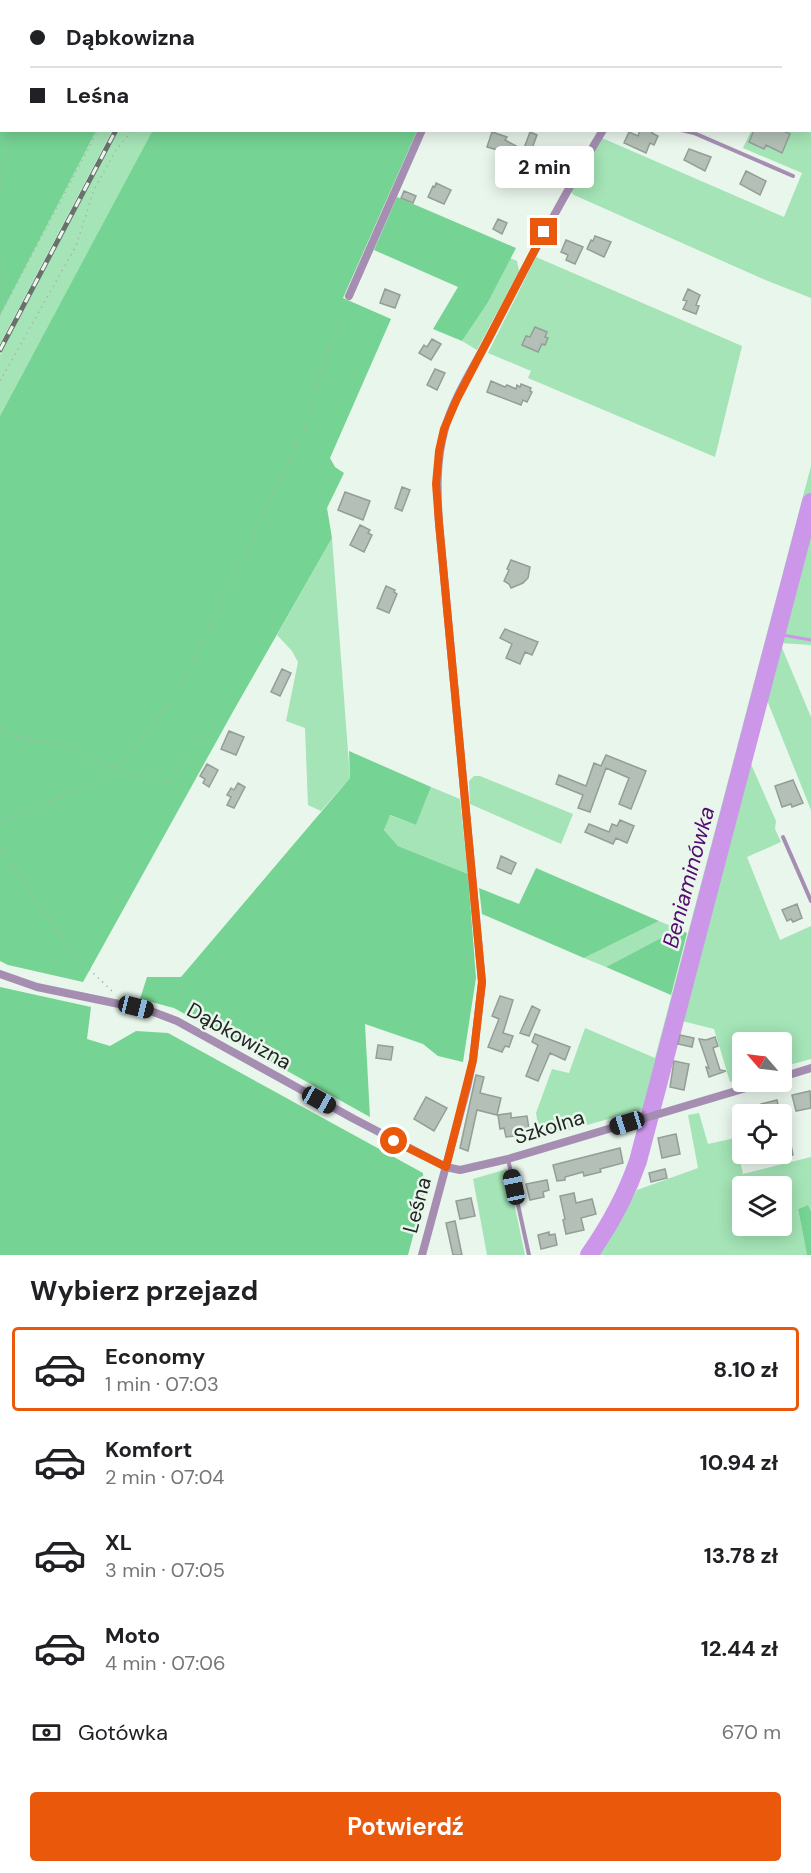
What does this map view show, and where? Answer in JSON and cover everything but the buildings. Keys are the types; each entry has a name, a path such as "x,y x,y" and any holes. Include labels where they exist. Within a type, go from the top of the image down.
{"street":[{"path":"349,296 421,132"},
{"name":"Leśna","path":"422,1255 473,1060 482,982 439,523 436,484 439,451 444,429 457,399 544,232 602,132"},
{"name":"Dąbkowizna","path":"0,974 37,987 148,1010 177,1021 446,1167"},
{"path":"792,1074 811,1068"},
{"name":"Szkolna","path":"446,1167 460,1170 508,1159 661,1112 684,1109 738,1092"}],"lane":[{"path":"688,132 793,176"},
{"path":"783,837 811,901"},
{"path":"508,1159 529,1255"}],"path":[{"path":"0,185 12,132"},
{"path":"0,315 97,132"},
{"path":"0,381 76,246 94,190 114,153 130,132"},
{"path":"0,253 5,305"},
{"path":"0,820 98,782 129,754 178,691 311,416 314,390 349,296"},
{"path":"168,783 198,739 206,732 220,727"},
{"path":"0,728 15,736 53,743 115,767 186,790"},
{"path":"0,849 71,952 124,1004"}],"green space":[{"path":"0,132 95,132 0,315"},
{"path":"95,132 111,132 0,344 0,314"},
{"path":"117,132 152,132 0,416 0,355"},
{"path":"152,132 417,132 343,298 391,319 330,458 335,467 344,473 327,508 332,538 83,982 8,965 0,961 0,416"},
{"path":"751,132 811,132 811,298 763,279 571,192 602,138 784,217 802,173 743,148"},
{"path":"397,197 516,248 487,304 462,341 433,329 458,287 374,250"},
{"path":"536,257 742,346 715,457 528,378 531,371 488,353"},
{"path":"510,258 517,261 519,271 477,350 462,341 487,304"},
{"path":"811,466 811,645 780,643 811,717 811,810 767,700 751,764 776,821 775,829 781,842 747,857 780,940 811,926 811,1059 792,1064 792,1032 732,1032 732,1081 730,1082 714,1029 682,1021 659,1105 540,1138 536,1113 552,1069 569,1073 585,1028 655,1058"},
{"path":"332,538 350,778 321,811 308,805 305,728 286,721 298,662 292,651 277,635"},
{"path":"349,751 431,787 416,825 390,815 384,830 398,846 468,874 476,978 463,1062 438,1056 423,1044 365,1024 370,1117 174,1008 140,999 147,977 181,977 350,778"},
{"path":"474,776 480,776 573,814 561,844 470,804 469,781"},
{"path":"431,787 460,799 468,874 398,846 384,830 389,815 416,825"},
{"path":"536,868 659,921 584,958 482,914 479,888 519,904"},
{"path":"659,921 678,929 606,967 584,958"},
{"path":"678,929 687,933 671,995 606,967"},
{"path":"0,987 91,1007 87,1039 110,1046 136,1031 168,1033 423,1173 424,1195 408,1255 0,1255"},
{"path":"699,1113 708,1144 732,1139 732,1164 741,1164 743,1174 792,1164 792,1162 811,1157 811,1211 808,1205 798,1209 807,1255 597,1255 637,1190 698,1168 688,1115"},
{"path":"507,1169 525,1255 487,1255 473,1179"},
{"path":"808,1205 811,1211 811,1255 807,1255 798,1209"}],"waterway":[{"name":"Beniaminówka","path":"589,1255 617,1210 638,1161 811,502"},
{"path":"777,634 811,640"}],"railway":[{"path":"0,350 115,132"}],"route":[{"path":"394,1141 446,1167 473,1060 482,982 439,523 436,484 439,451 444,429 457,399 544,232"}]}
